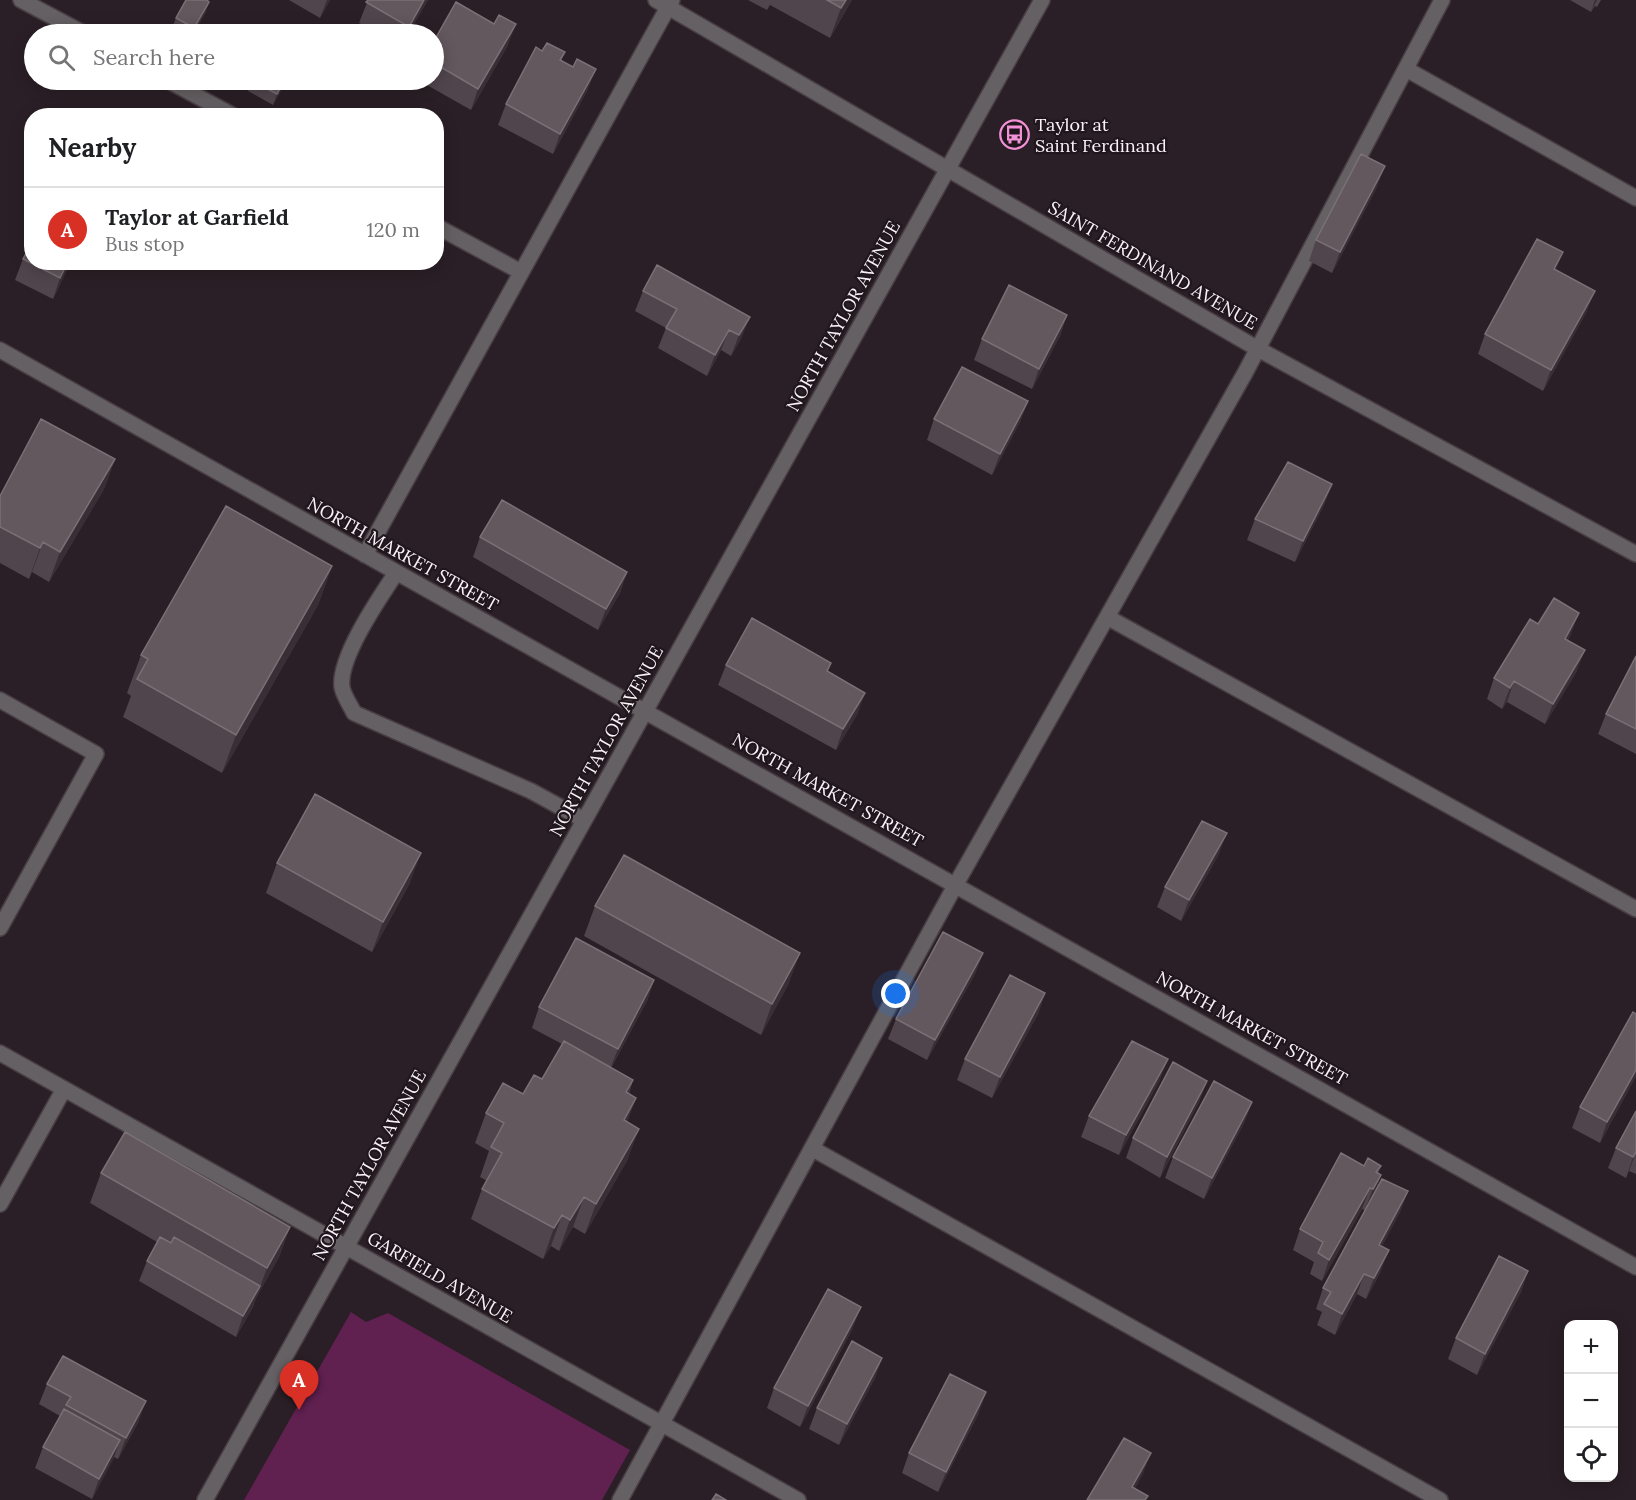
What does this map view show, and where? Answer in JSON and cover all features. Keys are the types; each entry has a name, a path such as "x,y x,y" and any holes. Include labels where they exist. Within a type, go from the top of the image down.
{"street":[{"path":"21,0 65,24"},
{"name":"NORTH TAYLOR AVENUE","path":"205,1500 1042,0"},
{"path":"621,1500 956,884 1258,349 1442,0"},
{"path":"365,555 666,2"},
{"name":"SAINT FERDINAND AVENUE","path":"666,2 1258,349 1636,554"},
{"path":"1406,69 1636,198"},
{"path":"186,90 219,108"},
{"path":"444,230 521,272"},
{"name":"NORTH MARKET STREET","path":"0,350 1636,1266"},
{"path":"396,573 371,612 346,661 342,687 354,713 531,791 584,820"},
{"path":"1107,617 1636,909"},
{"path":"0,700 96,754 0,928"},
{"name":"GARFIELD AVENUE","path":"0,1053 798,1500"},
{"path":"0,1204 64,1089"},
{"path":"813,1149 1440,1500"}],"shaded area":[{"path":"351,1312 366,1322 388,1313 630,1450 602,1500 244,1500"}],"building":[{"path":"186,0 207,0 209,2 196,24 187,24 176,18"},
{"path":"368,0 424,0 411,24 404,24 366,2"},
{"path":"827,0 846,0 841,8"},
{"path":"456,2 494,24 499,15 516,24 478,89 444,69 444,24"},
{"path":"547,43 565,52 560,60 573,67 577,59 596,69 560,134 506,104 536,47 542,51"},
{"path":"1361,154 1385,166 1340,252 1316,240"},
{"path":"1537,239 1563,252 1554,269 1595,291 1551,370 1485,334"},
{"path":"657,265 750,317 739,335 729,330 715,355 666,328 677,309 643,291"},
{"path":"44,270 64,270 60,278"},
{"path":"1009,285 1067,315 1039,369 982,339"},
{"path":"962,367 1028,401 1000,454 934,419"},
{"path":"41,419 115,459 60,552 43,542 40,548 0,527 0,496"},
{"path":"1288,462 1332,484 1303,541 1255,519"},
{"path":"502,500 627,572 606,609 480,537"},
{"path":"226,506 332,566 236,735 137,679 148,659 141,655"},
{"path":"1554,598 1579,613 1565,639 1585,650 1553,704 1514,681 1510,688 1494,678 1530,619 1538,624"},
{"path":"752,618 831,663 827,671 865,693 843,729 726,665"},
{"path":"1636,656 1636,729 1606,714"},
{"path":"315,794 421,853 383,922 277,863"},
{"path":"1202,821 1227,833 1189,900 1165,887"},
{"path":"624,855 800,953 772,1004 595,906"},
{"path":"943,932 983,953 935,1040 896,1019"},
{"path":"576,938 654,980 618,1049 539,1007"},
{"path":"1010,975 1045,993 1000,1077 965,1059"},
{"path":"1633,1012 1636,1014 1636,1070 1607,1122 1580,1107"},
{"path":"564,1041 633,1080 626,1092 636,1098 624,1120 639,1129 596,1204 584,1197 570,1220 562,1215 554,1228 482,1189 502,1153 491,1147 504,1123 486,1113 503,1083 523,1094 534,1075 542,1079"},
{"path":"1132,1041 1168,1059 1126,1135 1089,1116"},
{"path":"1173,1062 1207,1081 1167,1157 1133,1138"},
{"path":"1214,1081 1252,1102 1212,1178 1173,1157"},
{"path":"1636,1111 1636,1152 1633,1157 1616,1148"},
{"path":"125,1132 290,1227 267,1268 101,1173"},
{"path":"1341,1153 1364,1166 1368,1158 1381,1166 1376,1172 1381,1175 1373,1189 1370,1188 1329,1260 1318,1253 1323,1242 1300,1229"},
{"path":"1382,1179 1408,1191 1379,1245 1389,1250 1374,1278 1364,1274 1342,1314 1324,1304 1331,1292 1323,1288"},
{"path":"160,1237 171,1243 174,1237 260,1286 243,1316 147,1261"},
{"path":"1499,1256 1528,1271 1485,1354 1456,1338"},
{"path":"828,1289 861,1307 808,1406 774,1388"},
{"path":"852,1341 882,1358 847,1424 817,1408"},
{"path":"63,1356 146,1401 126,1438 66,1405 71,1397 47,1384"},
{"path":"950,1374 986,1392 946,1472 909,1453"},
{"path":"64,1409 120,1440 99,1479 43,1447"},
{"path":"1124,1438 1151,1453 1132,1487 1148,1496 1145,1500 1087,1500"},
{"path":"716,1494 726,1500 712,1500"}],"place":[{"name":"Taylor at Saint Ferdinand","path":"1014,134"},
{"name":"Taylor at Garfield","path":"299,1410"}]}
